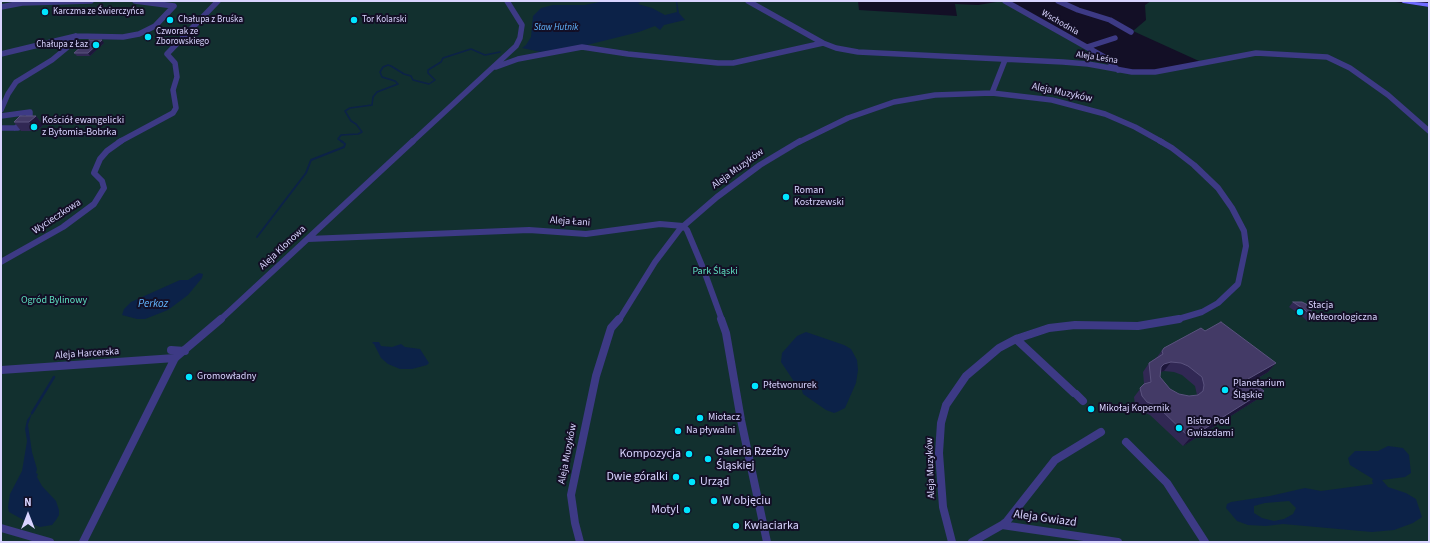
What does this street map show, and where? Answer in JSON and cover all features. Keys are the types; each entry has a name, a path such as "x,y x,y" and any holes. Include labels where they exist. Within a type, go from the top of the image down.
{"street":[{"path":"1,7 22,3 91,1"},
{"path":"1,54 76,36 123,37 139,34 155,26 174,6 136,1"},
{"name":"Wycieczkowa","path":"1,262 63,227 94,204 104,188 102,181 94,173 100,159 124,138 173,113 176,108 173,90 177,77 175,63 167,54 218,1"},
{"name":"Aleja Klonowa","path":"174,358 185,351 308,239 516,46 522,29 520,20 507,1"},
{"name":"Aleja Leśna","path":"748,1 822,44 858,52 1075,63 1132,72 1156,72 1256,53 1327,57 1350,68 1388,96 1429,131"},
{"name":"Wschodnia","path":"1005,1 1106,58 1118,71"},
{"path":"1058,1 1078,10 1110,20 1131,32"},
{"path":"1403,1 1429,5"},
{"path":"1,110 8,94 16,82 52,60 76,36"},
{"name":"Wschodnia","path":"1087,47 1115,38"},
{"path":"494,66 518,59 578,48 593,48 628,54 718,64 733,63 822,44"},
{"path":"992,93 1005,60"},
{"name":"Aleja Muzyków","path":"580,542 575,523 571,495 596,376 610,328 620,320 655,262 683,226 747,174 792,146 836,123 871,109 904,100 945,94 992,93 1028,96 1082,107 1120,120 1158,139 1194,165 1218,188 1240,222 1246,242 1244,268 1238,284 1218,303 1202,312 1181,319 1152,325 1063,326 1036,331 1016,339 992,352 973,369 958,387 946,405 941,430 940,469 944,513 952,542"},
{"path":"1,116 30,112 30,115 17,128 1,128"},
{"name":"Aleja Łani","path":"308,239 529,230 586,234 660,224 683,226"},
{"path":"683,226 687,230 703,268 725,329 767,542"},
{"path":"1016,339 1083,401"},
{"path":"171,350 185,351"},
{"path":"83,542 174,358"},
{"name":"Aleja Harcerska","path":"1,370 174,358"},
{"path":"1002,525 1007,521 1055,460 1100,432"},
{"path":"1126,442 1167,483 1205,542"},
{"name":"Aleja Gwiazd","path":"972,542 1002,525 1118,542"},
{"path":"1,528 50,542"}],"green space":[{"name":"Park Śląski","path":"1,1 858,1 859,10 957,16 955,4 978,5 1003,1 1104,58 1114,68 1157,72 1199,61 1133,31 1146,20 1145,5 1151,1 1389,1 1429,7 1429,542 1,542"}],"water":[{"name":"Staw Hutnik","path":"604,1 641,1 638,4 652,8 665,15 677,12 677,1 679,13 685,20 664,25 660,30 655,26 639,32 587,45 541,52 522,48 531,37 533,16 541,8 553,5 585,5"},
{"name":"Perkoz","path":"199,273 203,274 202,278 188,295 168,310 145,319 137,319 122,315 124,309 131,302 180,280 188,280"},
{"path":"806,332 844,345 851,349 857,360 858,370 856,383 845,408 837,412 834,413 826,410 803,394 801,387 795,383 781,362 782,353 797,336"},
{"path":"379,342 381,346 392,347 401,344 405,347 420,349 429,363 427,365 412,369 400,369 388,364 381,358 374,344 372,343"},
{"path":"32,413 28,425 32,452 37,469 36,473 38,474 37,477 42,486 56,501 59,510 59,515 52,525 40,527 9,512 8,507 10,494 22,471 27,441 25,429 27,420"},
{"path":"1388,446 1403,448 1409,455 1411,473 1405,477 1382,480 1388,487 1406,493 1416,499 1422,517 1413,523 1394,530 1372,532 1283,524 1266,526 1248,525 1237,521 1226,508 1227,504 1231,502 1270,496 1305,488 1321,491 1373,484 1373,479 1350,465 1348,458 1355,451 1378,451","holes":["1289,501 1296,508 1293,514 1284,519 1274,521 1262,518 1254,513 1254,506 1265,503"]}],"building":[{"path":"89,40 102,40 88,53 74,53"},
{"path":"20,116 36,116 29,122 14,122"},
{"path":"1293,302 1302,302 1308,305 1311,309 1311,316 1305,310"},
{"path":"1221,322 1276,363 1248,379 1264,391 1190,438 1157,406 1147,402 1142,396 1140,388 1144,384 1151,382 1149,363 1163,354 1162,351 1164,348 1201,328 1205,331","holes":["1171,362 1181,363 1188,366 1202,377 1204,385 1203,391 1198,395 1189,396 1179,394 1170,389 1160,377 1161,367 1164,364"]}],"waterway":[{"path":"343,142 338,139 341,135 358,134 362,132 356,124 351,121 345,111 350,108 372,105 373,97 377,92 398,84 395,81 382,77 380,72 383,67 388,65 391,66 404,74 411,76 413,80 429,84 435,80 428,73 428,70 441,62 443,58 471,49 485,55 500,52"},
{"path":"257,237 306,173 311,160 344,147 345,144 341,141"},
{"path":"32,413 54,377"}],"place":[{"name":"Karczma ze Świerczyńca","path":"45,12"},
{"name":"Chałupa z Bruśka","path":"170,20"},
{"name":"Tor Kolarski","path":"354,20"},
{"name":"Czworak ze Zborowskiego","path":"148,37"},
{"name":"Chałupa z Łaz","path":"96,45"},
{"name":"Kościół ewangelicki z Bytomia-Bobrka","path":"34,127"},
{"name":"Roman Kostrzewski","path":"786,197"},
{"name":"Stacja Meteorologiczna","path":"1300,312"},
{"name":"Gromowładny","path":"189,377"},
{"name":"Płetwonurek","path":"755,386"},
{"name":"Planetarium Śląskie","path":"1225,390"},
{"name":"Mikołaj Kopernik","path":"1091,409"},
{"name":"Miotacz","path":"700,418"},
{"name":"Bistro Pod Gwiazdami","path":"1179,428"},
{"name":"Na pływalni","path":"678,431"},
{"name":"Kompozycja","path":"689,454"},
{"name":"Galeria Rzeźby Śląskiej","path":"708,459"},
{"name":"Dwie góralki","path":"676,477"},
{"name":"Urząd","path":"692,482"},
{"name":"W objęciu","path":"714,501"},
{"name":"Motyl","path":"687,510"},
{"name":"Kwiaciarka","path":"736,526"}],"park label":[{"name":"Ogród Bylinowy","path":"54,301"}]}
